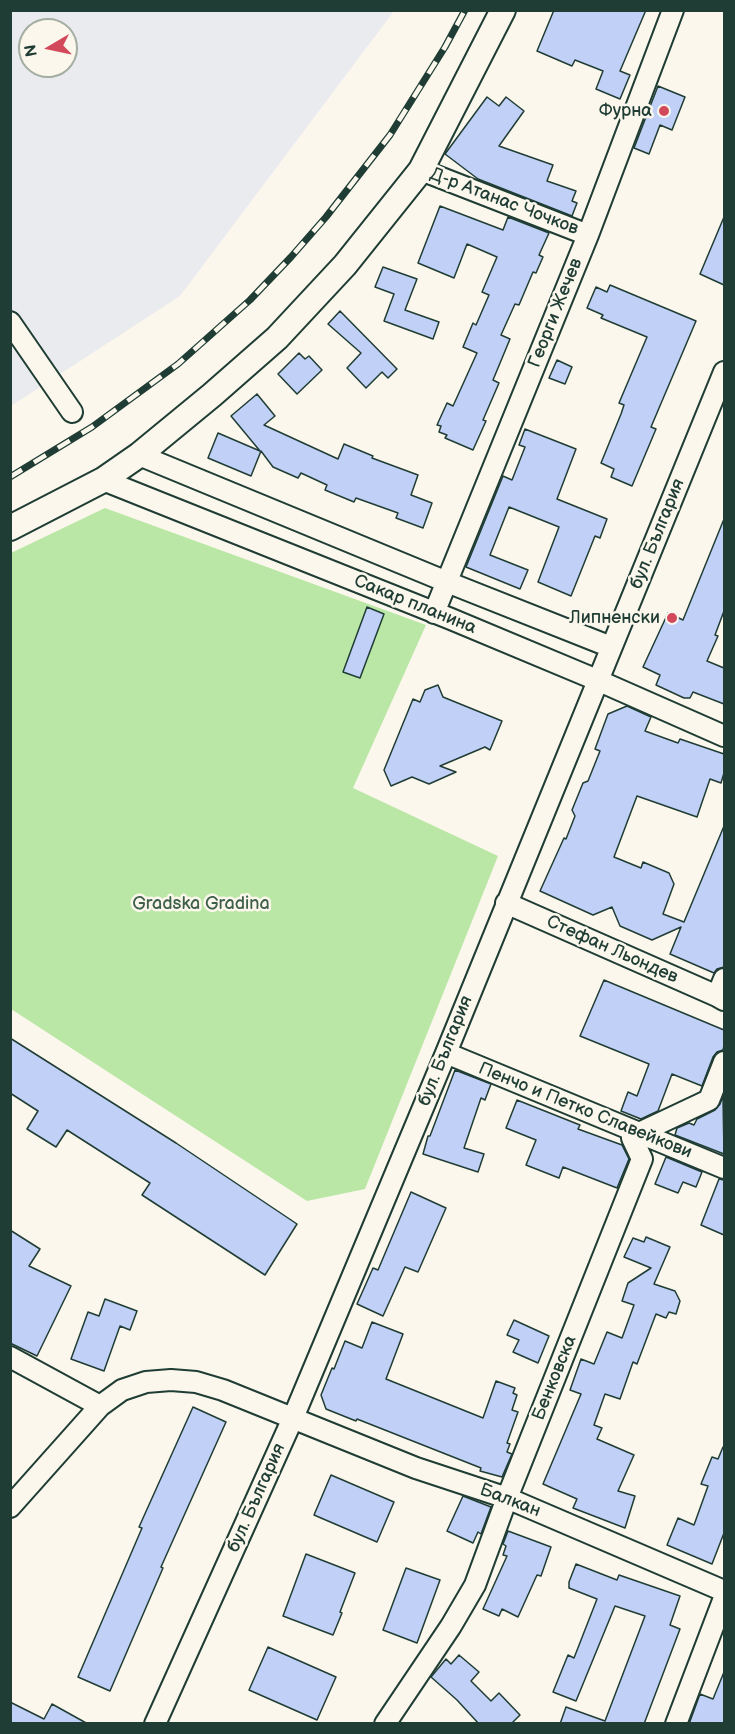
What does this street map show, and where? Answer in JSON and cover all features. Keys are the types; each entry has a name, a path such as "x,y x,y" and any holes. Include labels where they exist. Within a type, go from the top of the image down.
{"main road":[{"path":"10,528 103,480 140,455 277,338 345,265 421,170 503,10"}],"street":[{"name":"Георги Жечев","path":"434,613 588,235 673,10"},
{"name":"Д-р Атанас Чочков","path":"421,170 588,235"},
{"path":"10,322 72,412"},
{"name":"бул. България","path":"155,1724 293,1418 446,1053 724,372"},
{"name":"Сакар планина","path":"140,455 611,647"},
{"name":"Сакар планина","path":"103,480 597,680 724,736"},
{"name":"Стефан Льондев","path":"506,903 722,992"},
{"name":"Пенчо и Петко Славейкови","path":"446,1053 724,1168"},
{"path":"639,1133 709,1100 724,1062"},
{"name":"Бенковска","path":"385,1724 451,1626 475,1585 507,1498 642,1159 632,1138 639,1133"},
{"path":"10,1357 100,1406"},
{"name":"Балкан","path":"10,1507 100,1406 122,1390 147,1382 171,1380 196,1382 223,1390 416,1468 507,1498 724,1591"},
{"path":"676,1724 724,1598"}],"shaded area":[{"path":"11,11 394,11 180,296 11,406"}],"green space":[{"name":"Gradska Gradina","path":"105,508 426,625 353,788 498,856 365,1189 307,1201 11,1009 11,553"}],"building":[{"path":"554,10 646,10 620,71 630,75 620,99 596,89 603,71 575,60 572,66 537,51"},
{"name":"Фурна","path":"658,86 685,97 672,130 660,125 649,154 634,148"},
{"path":"487,97 499,106 506,97 524,111 499,146 553,165 547,181 576,191 572,201 577,203 572,216 478,179 445,154"},
{"path":"440,206 503,230 508,217 549,233 539,255 543,257 536,273 533,272 519,305 515,304 501,335 510,339 493,380 499,383 473,450 445,438 447,435 439,432 441,426 437,425 447,403 453,406 477,353 463,347 489,295 482,292 497,257 467,244 454,278 418,263"},
{"path":"724,217 724,285 700,274"},
{"path":"383,267 417,279 405,310 439,322 433,339 384,321 394,294 375,287"},
{"path":"610,285 696,321 651,427 656,429 632,486 611,477 614,469 601,463 624,405 619,403 647,337 601,318 603,315 587,308 596,287 607,292"},
{"path":"340,311 397,369 388,378 382,372 366,388 347,368 361,353 328,324"},
{"path":"299,353 305,359 309,356 322,370 297,394 278,374"},
{"path":"557,360 572,367 565,384 549,378"},
{"path":"257,394 275,416 264,425 338,459 344,444 373,456 372,458 418,475 411,495 432,503 423,528 396,518 398,513 356,498 354,502 325,490 327,485 301,473 298,478 273,467 261,451 251,476 208,458 218,433 260,451 231,416"},
{"path":"525,429 576,449 557,499 607,519 600,538 595,536 571,596 538,582 559,527 509,507 490,555 528,570 520,589 466,567 503,476 512,480 525,447 519,445"},
{"path":"724,519 724,611 715,635 718,636 707,661 724,668 724,704 693,692 690,698 684,698 656,685 660,675 643,667 668,613 683,620"},
{"path":"367,607 384,614 360,678 343,672"},
{"path":"438,685 443,697 502,721 490,750 485,747 440,766 456,772 429,784 412,777 391,786 384,770 413,699 420,702 425,690"},
{"path":"627,706 651,717 645,731 678,743 680,739 724,754 724,773 721,783 710,779 697,817 637,796 614,857 641,868 643,862 669,873 674,884 663,914 684,922 724,826 724,967 717,969 714,973 670,954 681,927 652,940 620,926 612,907 593,915 540,891 564,838 566,839 575,816 572,810 583,783 588,781 600,751 595,749 608,714"},
{"path":"604,980 724,1030 723,1050 717,1052 713,1057 702,1086 672,1074 658,1111 641,1119 621,1111 628,1092 637,1096 649,1064 580,1036"},
{"path":"10,1038 176,1143 297,1224 265,1275 142,1195 150,1183 67,1130 56,1147 27,1129 38,1111 10,1093"},
{"path":"455,1070 491,1084 485,1100 481,1098 464,1148 484,1154 478,1172 423,1154"},
{"path":"723,1096 724,1154 675,1135 677,1128 689,1123 694,1125 697,1119 715,1110"},
{"path":"517,1100 580,1125 578,1129 622,1145 629,1159 617,1188 563,1167 559,1178 526,1165 536,1140 506,1128"},
{"path":"666,1157 702,1172 696,1187 683,1182 678,1193 655,1184"},
{"path":"719,1179 724,1180 724,1235 701,1225"},
{"path":"411,1192 446,1208 418,1272 405,1267 383,1316 357,1304 373,1268 378,1270"},
{"path":"10,1230 40,1249 29,1266 71,1286 37,1356 10,1343"},
{"path":"646,1237 670,1247 654,1284 675,1291 680,1301 676,1314 669,1312 666,1318 656,1314 637,1364 633,1362 620,1399 605,1394 594,1425 602,1428 597,1439 634,1455 618,1491 635,1496 625,1528 573,1508 577,1499 543,1484 581,1394 570,1390 581,1359 594,1364 607,1332 622,1338 634,1305 622,1301 628,1283 651,1268 624,1257 633,1238 644,1242"},
{"path":"105,1299 137,1311 130,1330 120,1326 104,1371 71,1359 88,1312 99,1316"},
{"path":"514,1320 549,1336 538,1363 513,1352 519,1340 507,1335"},
{"path":"372,1322 403,1334 386,1379 483,1418 496,1381 515,1388 513,1393 517,1395 512,1410 518,1412 507,1443 510,1444 507,1452 512,1454 502,1477 480,1471 481,1468 326,1409 321,1395 345,1341 362,1348"},
{"path":"193,1407 226,1422 161,1567 163,1568 110,1691 78,1677 142,1528 139,1527"},
{"path":"723,1447 724,1533 712,1564 667,1545 678,1518 694,1525 708,1486 701,1484 712,1457 718,1459"},
{"path":"331,1475 394,1502 377,1542 314,1515"},
{"path":"463,1496 491,1507 481,1534 478,1532 473,1543 447,1531"},
{"path":"508,1531 551,1547 541,1576 537,1575 518,1617 502,1609 499,1616 483,1609 507,1556 503,1555 506,1546 503,1544"},
{"path":"306,1554 355,1573 333,1635 283,1616"},
{"path":"576,1564 617,1580 619,1575 680,1596 670,1625 680,1629 644,1724 560,1724 566,1707 605,1721 645,1616 615,1606 576,1701 553,1692 568,1655 574,1658 597,1599 569,1588"},
{"path":"406,1568 440,1580 417,1643 383,1630"},
{"path":"268,1647 336,1677 317,1720 249,1690"},
{"path":"459,1655 479,1672 471,1681 491,1701 499,1693 520,1715 511,1724 479,1724 431,1677 446,1659 451,1664"},
{"path":"724,1672 724,1724 689,1724 700,1694 713,1699"},
{"path":"10,1702 44,1719 52,1704 88,1724 10,1724"}],"railway":[{"path":"10,477 92,427 178,364 250,300 326,217 390,135 445,47 465,10"}],"place":[{"name":"Фурна","path":"664,111"},
{"name":"Липненски","path":"672,618"}]}
